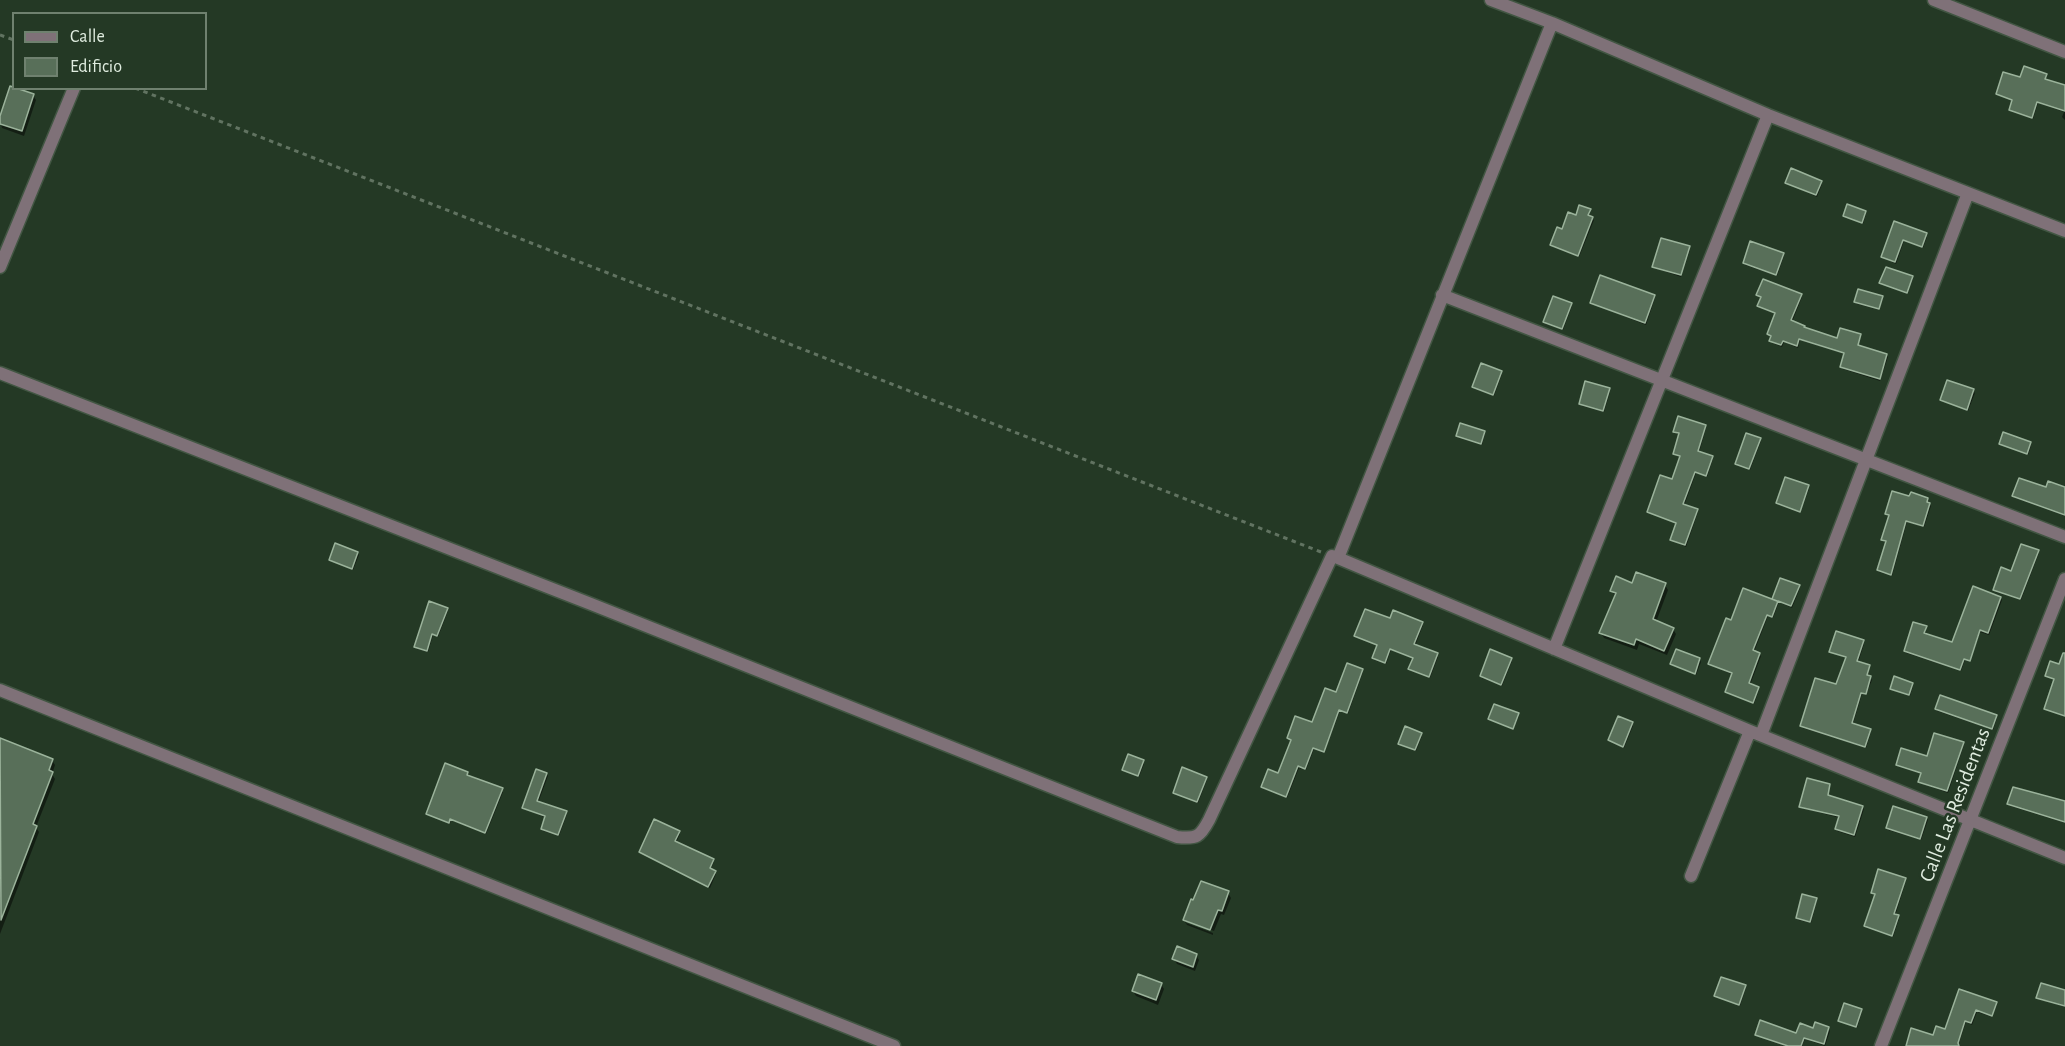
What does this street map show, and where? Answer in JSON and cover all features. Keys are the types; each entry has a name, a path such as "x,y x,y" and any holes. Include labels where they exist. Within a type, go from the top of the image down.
{"street":[{"path":"1491,0 1768,115 2065,231"},
{"path":"1934,0 2065,52"},
{"path":"1551,23 1338,558 1755,733 2065,858"},
{"path":"0,267 73,90"},
{"path":"1554,649 1768,115"},
{"path":"1691,876 1755,733 1866,460 1968,193"},
{"path":"1442,295 2065,537"},
{"path":"0,373 602,608 1178,837 1197,837 1202,833 1332,556"},
{"name":"Calle Las Residentas","path":"1881,1046 2065,579"},
{"path":"0,690 894,1046"}],"path":[{"path":"140,90 1332,556"}],"building":[{"path":"2024,66 2047,74 2045,79 2065,85 2065,111 2037,102 2032,118 2009,110 2012,100 1996,94 2003,72 2020,77"},
{"path":"10,86 12,90 34,94 22,131 0,124 0,116"},
{"path":"1791,168 1822,181 1816,195 1785,183"},
{"path":"1847,204 1866,211 1862,223 1843,216"},
{"path":"1579,205 1591,209 1588,215 1593,217 1578,256 1550,245 1557,227 1562,229 1568,212 1576,215"},
{"path":"1894,221 1927,233 1922,247 1903,240 1895,262 1881,257"},
{"path":"1661,238 1690,246 1681,275 1652,267"},
{"path":"1750,241 1784,253 1776,275 1743,263"},
{"path":"1886,267 1913,276 1907,293 1879,283"},
{"path":"1600,275 1655,295 1645,323 1590,303"},
{"path":"1763,279 1802,294 1791,320 1837,338 1840,328 1861,334 1858,345 1887,354 1880,379 1840,367 1844,353 1799,339 1797,346 1783,341 1781,345 1769,341 1771,336 1767,334 1775,313 1757,306 1761,297 1756,295"},
{"path":"1858,289 1883,296 1879,309 1854,302"},
{"path":"1553,296 1572,303 1562,329 1543,322"},
{"path":"1481,363 1502,371 1493,395 1472,387"},
{"path":"1947,380 1974,389 1967,410 1940,400"},
{"path":"1585,381 1610,388 1603,411 1579,404"},
{"path":"1678,416 1706,425 1698,451 1713,456 1706,476 1695,472 1683,504 1698,509 1685,545 1670,540 1676,523 1647,512 1660,475 1672,479 1680,456 1673,454 1679,433 1673,432"},
{"path":"1460,423 1485,431 1481,444 1456,436"},
{"path":"2003,432 2031,442 2027,454 1999,444"},
{"path":"1746,433 1761,438 1749,469 1735,464"},
{"path":"1785,477 1809,485 1800,512 1776,503"},
{"path":"2019,478 2046,487 2048,481 2065,487 2065,515 2012,496"},
{"path":"1892,491 1909,496 1911,492 1928,498 1927,502 1930,503 1923,526 1906,521 1891,575 1877,570 1886,541 1881,540 1889,515 1885,514"},
{"path":"335,543 358,552 352,569 329,560"},
{"path":"2021,544 2039,550 2020,599 1993,590 2001,567 2011,571"},
{"path":"1636,572 1666,583 1653,619 1674,628 1664,651 1636,639 1634,645 1599,633 1616,593 1610,591 1616,576 1632,583"},
{"path":"1780,578 1800,585 1791,606 1778,601 1772,617 1767,615 1753,650 1760,653 1749,683 1759,687 1753,703 1725,692 1732,673 1708,664 1726,618 1731,620 1743,588 1777,601 1772,599"},
{"path":"1973,586 2001,597 1988,633 1980,630 1970,661 1964,659 1960,670 1904,651 1913,622 1927,626 1924,633 1952,642"},
{"path":"429,601 448,608 437,636 432,634 427,651 414,647"},
{"path":"1365,609 1390,618 1393,610 1423,622 1414,644 1438,653 1429,677 1408,669 1413,658 1390,649 1385,663 1372,658 1377,645 1354,636"},
{"path":"1836,631 1864,640 1857,661 1870,665 1867,675 1871,676 1866,694 1861,693 1852,723 1871,729 1865,747 1800,726 1815,678 1836,684 1846,657 1829,652"},
{"path":"1490,649 1512,658 1501,685 1480,676"},
{"path":"1676,649 1700,658 1695,674 1670,664"},
{"path":"2065,653 2065,716 2044,709 2054,679 2045,676 2050,661 2059,664"},
{"path":"1347,663 1363,669 1347,713 1339,710 1324,752 1313,748 1305,769 1298,766 1286,797 1261,787 1268,769 1278,773 1291,740 1287,738 1295,716 1312,722 1325,688 1336,692"},
{"path":"1894,676 1913,683 1909,695 1890,689"},
{"path":"1940,695 1997,715 1992,729 1935,709"},
{"path":"1494,704 1519,713 1513,729 1488,719"},
{"path":"1618,716 1633,722 1623,747 1608,740"},
{"path":"1405,726 1422,733 1415,750 1398,744"},
{"path":"1934,733 1964,742 1947,791 1918,782 1921,773 1896,765 1901,748 1927,756"},
{"path":"0,738 53,759 49,770 53,772 33,824 37,826 1,920"},
{"path":"1128,754 1144,760 1138,776 1122,770"},
{"path":"445,763 468,772 467,775 503,788 485,833 450,819 449,823 426,814"},
{"path":"1182,767 1207,777 1197,802 1173,793"},
{"path":"536,769 547,773 537,801 567,811 558,835 541,829 545,816 522,808"},
{"path":"1807,778 1830,784 1828,795 1863,806 1854,835 1835,829 1839,816 1799,807"},
{"path":"2013,787 2065,801 2065,822 2007,804"},
{"path":"1893,806 1927,817 1920,839 1886,828"},
{"path":"654,819 680,831 675,841 714,859 710,868 716,871 708,887 639,852"},
{"path":"1878,869 1906,878 1894,914 1899,915 1892,936 1864,926 1875,894 1871,893"},
{"path":"1201,881 1229,891 1222,911 1218,910 1210,930 1183,920"},
{"path":"1802,894 1817,898 1810,922 1796,918"},
{"path":"1177,946 1197,954 1193,967 1172,959"},
{"path":"1138,974 1162,983 1156,1000 1132,991"},
{"path":"1721,977 1746,985 1739,1005 1714,996"},
{"path":"2041,983 2065,990 2065,1006 2036,998"},
{"path":"1959,989 1997,1002 1992,1016 1976,1010 1971,1023 1965,1021 1959,1046 1906,1046 1911,1028 1933,1035 1936,1026 1945,1029"},
{"path":"1844,1003 1862,1009 1856,1027 1838,1021"},
{"path":"1760,1020 1796,1033 1800,1023 1813,1028 1815,1022 1829,1027 1824,1044 1804,1038 1801,1046 1788,1046 1755,1035"}]}
